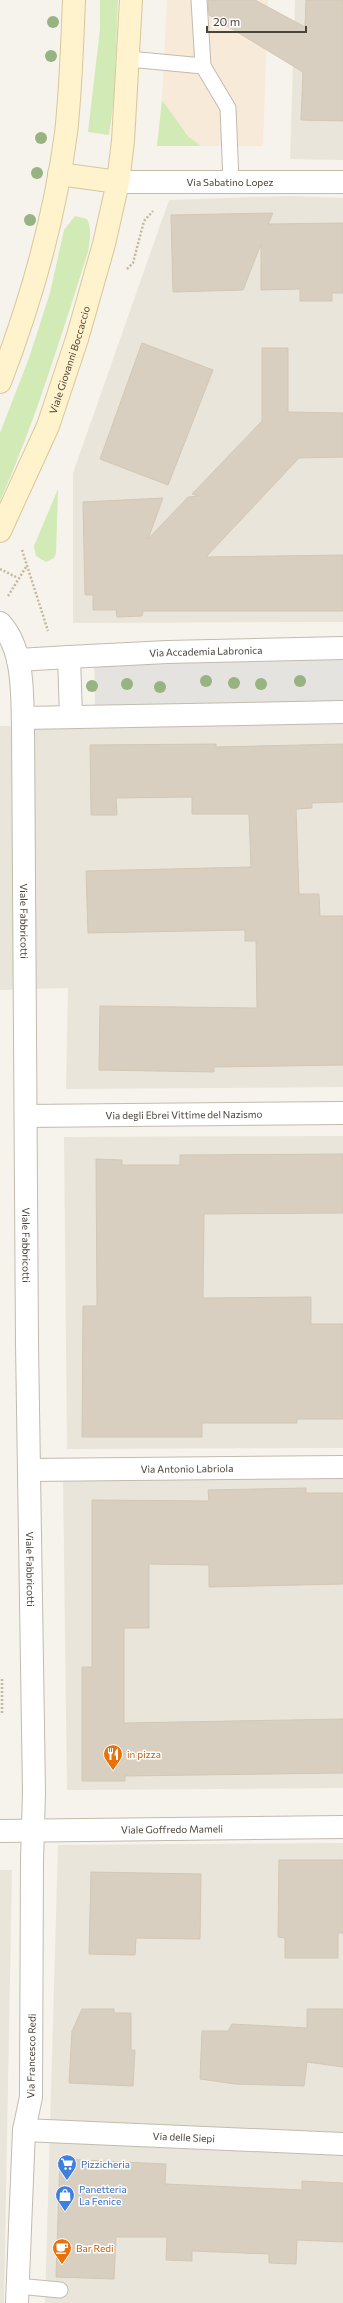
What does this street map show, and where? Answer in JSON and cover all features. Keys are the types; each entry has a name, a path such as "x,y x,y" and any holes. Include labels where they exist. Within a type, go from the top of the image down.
{"main road":[{"path":"0,382 25,314 59,174 71,84 74,0"},
{"name":"Viale Giovanni Boccaccio","path":"0,531 48,426 62,387 104,244 118,182 129,59 131,0"},
{"path":"59,174 118,182"}],"street":[{"name":"Via Sabatino Lopez","path":"118,182 343,182"},
{"name":"Viale Fabbricotti","path":"0,623 14,646 18,660 23,718 27,1344 34,1792 33,1831"},
{"name":"Via Accademia Labronica","path":"18,660 167,652 343,648"},
{"path":"69,657 71,716"},
{"path":"23,718 343,712"},
{"name":"Via degli Ebrei Vittime del Nazismo","path":"26,1116 343,1113"},
{"name":"Via Antonio Labriola","path":"30,1470 343,1467"},
{"name":"Viale Goffredo Mameli","path":"0,1831 343,1827"},
{"name":"Via Francesco Redi","path":"17,2295 24,2130 31,2097 33,1831"},
{"name":"Via delle Siepi","path":"24,2130 343,2144"}],"lane":[{"path":"199,0 203,66 228,108 231,181"},
{"path":"129,59 203,66"},
{"path":"17,2295 60,2290"}],"path":[{"path":"22,550 26,567 50,637"},
{"path":"14,586 26,567"},
{"path":"0,569 16,577"}],"shaded area":[{"path":"167,0 268,0 263,146 201,146 188,135 162,100"},
{"path":"295,0 343,0 343,160 290,159"},
{"path":"289,196 343,198 343,622 73,623 73,473 169,200"},
{"path":"343,650 343,703 95,706 94,652"},
{"path":"343,723 343,1087 66,1089 68,988 0,990 0,726"},
{"path":"343,1136 343,1448 67,1449 64,1137"},
{"path":"343,1477 343,1788 67,1790 63,1480"},
{"path":"343,1843 343,2303 45,2303 58,1845"},
{"path":"0,1870 12,1870 4,2303 0,2303"}],"green space":[{"path":"100,0 118,0 114,99 109,135 88,132 100,29"},
{"path":"162,100 188,136 201,146 157,146"},
{"path":"75,216 87,219 89,223 90,235 88,252 37,409 0,501 0,433 29,358 50,293 64,230"},
{"path":"58,489 56,553 54,558 46,562 36,556 34,546"}],"building":[{"path":"208,0 255,0 305,27 306,0 343,0 343,121 301,120 303,72 209,15"},
{"path":"273,213 268,224 343,223 343,293 332,293 332,301 300,301 300,289 261,290 261,244 243,290 173,292 171,215"},
{"path":"142,343 213,370 168,485 100,459"},
{"path":"262,348 288,348 288,412 343,413 343,457 299,458 206,557 343,555 343,611 143,611 142,616 117,617 116,610 93,610 93,595 85,595 83,502 163,498 148,539 188,497 199,496 192,494 262,421"},
{"path":"216,744 216,747 343,744 343,802 312,803 312,808 296,809 299,894 319,894 320,916 343,916 343,1065 214,1067 214,1072 99,1070 100,1006 257,1008 256,941 245,941 245,930 88,933 86,871 251,867 249,814 192,814 192,797 116,798 117,815 91,815 90,745"},
{"path":"343,1154 343,1213 204,1214 203,1298 311,1297 311,1324 343,1324 343,1419 297,1419 297,1423 202,1423 202,1437 82,1437 83,1306 97,1306 96,1159 122,1160 122,1165 180,1165 180,1155"},
{"path":"306,1488 306,1493 343,1493 343,1584 209,1587 209,1565 149,1564 149,1628 124,1628 124,1723 343,1719 343,1773 125,1776 125,1781 82,1781 82,1667 92,1667 92,1500 209,1501 208,1490"},
{"path":"279,1860 343,1860 343,1933 338,1933 338,1958 285,1958 285,1938 278,1937"},
{"path":"91,1872 201,1874 200,1939 136,1938 135,1955 89,1954"},
{"path":"82,2009 114,2009 114,2013 131,2013 131,2050 135,2050 133,2086 69,2083 72,2031"},
{"path":"307,2009 343,2009 343,2067 307,2062 304,2086 235,2084 200,2079 202,2031 228,2031 232,2024 307,2028"},
{"path":"60,2159 166,2164 165,2184 302,2190 302,2181 343,2183 343,2242 297,2240 296,2264 269,2263 269,2254 192,2251 192,2261 166,2260 167,2237 116,2237 114,2279 56,2277"}],"place":[{"name":"in pizza","path":"113,1771"},
{"name":"Pizzicheria","path":"67,2181"},
{"name":"Panetteria La Fenice","path":"65,2212"},
{"name":"Bar Redi","path":"62,2265"}]}
